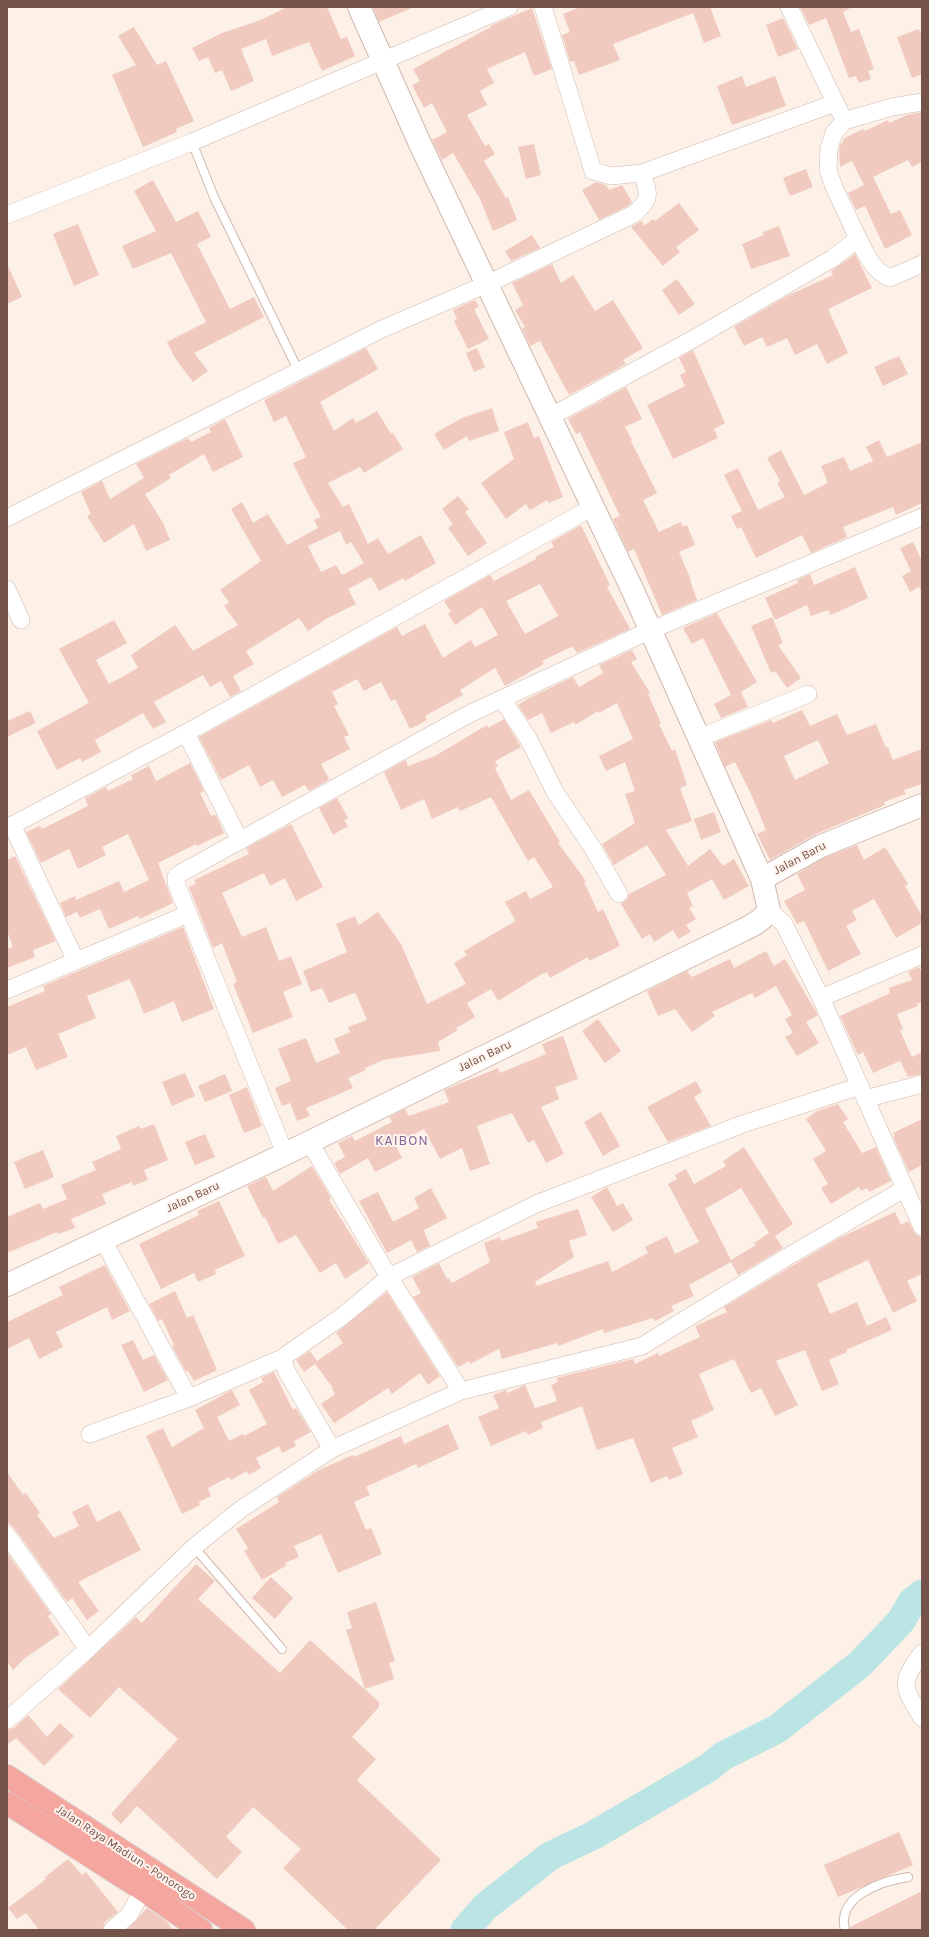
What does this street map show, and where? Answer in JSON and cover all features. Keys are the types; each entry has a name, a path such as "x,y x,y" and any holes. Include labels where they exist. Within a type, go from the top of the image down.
{"highway":[{"name":"Jalan Raya Madiun - Ponorogo","path":"7,1776 241,1929"},
{"name":"Jalan Raya Madiun - Ponorogo","path":"7,1803 143,1890 201,1930"}],"street":[{"path":"359,7 421,146 651,630 762,879"},
{"path":"7,215 192,142 509,7"},
{"path":"543,7 593,172 611,176 642,173 835,102"},
{"path":"789,7 844,121"},
{"path":"922,102 892,107 844,121 834,134 829,148 828,170 834,187 872,265 885,276 890,278 922,264"},
{"path":"7,518 382,329 487,284 634,214 645,203 648,196 642,173"},
{"path":"550,417 695,338 834,258 855,241 856,234"},
{"path":"76,960 9,827 186,733 593,507"},
{"path":"285,1154 188,914 176,883 176,877 469,714 503,700 651,630 922,517"},
{"path":"7,589 21,620"},
{"path":"699,738 808,694"},
{"path":"503,700 529,740 555,792 592,847 619,894"},
{"path":"186,733 240,841"},
{"name":"Jalan Baru","path":"7,1285 285,1154 743,930 758,922 769,910 762,879 821,846 922,805"},
{"path":"769,910 784,924 821,998 904,1189 922,1226"},
{"path":"7,990 188,914"},
{"path":"821,998 922,955"},
{"path":"90,1434 189,1398 282,1358 344,1315 389,1277 536,1204 743,1124 862,1093 922,1084"},
{"path":"309,1141 389,1277 461,1391"},
{"path":"7,1720 88,1649 194,1547 240,1509 332,1449 461,1391 642,1346 788,1257 904,1189"},
{"path":"103,1240 189,1398"},
{"path":"282,1358 287,1372 332,1449"},
{"path":"7,1535 88,1649"},
{"path":"922,1653 906,1677 907,1693 922,1718"},
{"path":"112,1930 129,1915 143,1890"}],"lane":[{"path":"192,142 214,197 298,370"},
{"path":"194,1547 282,1649"},
{"path":"845,1930 843,1921 847,1908 864,1890 893,1880 908,1877"}],"building":[{"path":"287,7 327,7 341,39 347,37 355,56 322,71 309,42 272,56 266,39 241,49 254,81 231,91 222,70 215,73 208,57 199,61 192,48 222,33 261,20"},
{"path":"373,7 414,7 379,22"},
{"path":"580,7 710,7 721,36 704,43 693,13 613,44 620,60 579,75 574,61 570,62 562,35 570,32 563,14"},
{"path":"800,7 852,7 843,12 851,32 859,29 874,69 868,71 871,79 859,83 856,76 849,78 826,18 809,25"},
{"path":"532,8 552,69 534,76 525,52 487,69 494,83 480,91 487,105 467,115 485,146 489,144 495,154 484,161 506,198 508,197 517,220 493,231 480,199 453,153 442,160 432,140 447,132 432,103 424,108 412,85 420,81 413,69 491,27 490,26"},
{"path":"783,18 798,49 778,57 766,25"},
{"path":"134,27 157,65 166,61 194,121 176,129 177,132 143,147 112,75 136,65 118,36"},
{"path":"919,29 922,36 922,74 912,78 897,37"},
{"path":"742,76 746,87 775,76 786,106 732,125 717,86"},
{"path":"922,112 922,162 912,167 908,160 873,177 891,214 900,210 912,235 885,249 865,206 856,210 848,193 864,185 852,161 840,167 839,150 843,139 863,129 865,131 888,120 889,123 907,115"},
{"path":"534,144 541,175 526,179 518,147"},
{"path":"806,169 813,187 790,196 783,178"},
{"path":"153,180 176,222 198,211 211,237 197,244 230,309 254,297 264,317 194,353 208,371 193,382 175,358 167,342 206,322 171,253 133,269 122,246 156,231 134,191"},
{"path":"596,182 606,185 609,190 622,185 632,202 628,206 599,220 582,190"},
{"path":"679,203 699,230 676,247 680,252 663,266 631,227 642,221 644,226 653,219 655,221"},
{"path":"78,224 99,275 74,286 53,234"},
{"path":"779,226 790,256 751,269 742,244 764,235 763,232"},
{"path":"532,235 540,248 511,261 505,251"},
{"path":"855,254 872,288 828,309 848,353 827,364 817,344 795,355 787,338 767,347 762,337 744,346 734,327 785,297 833,275 831,271"},
{"path":"7,264 22,297 7,304"},
{"path":"552,264 561,283 573,275 595,311 613,300 643,348 623,360 626,364 569,395 540,341 530,346 522,328 525,327 515,310 523,305 512,283"},
{"path":"677,279 695,304 679,315 662,290"},
{"path":"475,300 479,307 474,309 489,339 468,349 454,321 457,319 453,310"},
{"path":"366,348 378,369 320,402 334,431 353,418 356,423 377,411 391,434 393,433 403,449 364,473 360,467 328,483 343,507 349,504 368,544 378,538 388,554 421,535 436,563 405,581 403,578 379,591 371,577 348,589 356,604 326,619 308,631 299,618 246,651 254,664 233,676 241,691 230,697 221,681 210,687 203,675 154,702 166,722 153,729 143,713 95,740 101,752 82,762 80,758 57,770 37,731 89,703 59,649 114,620 127,643 96,660 109,684 138,668 131,655 175,625 193,651 238,625 224,606 229,602 220,590 261,561 231,509 242,502 253,523 268,514 287,545 318,528 314,520 321,517 293,463 306,457 286,416 274,422 264,400","holes":["340,531 346,545 351,542 364,563 342,575 336,565 321,572 308,546"]},
{"path":"477,348 485,367 474,372 466,353"},
{"path":"693,350 725,423 714,429 718,438 673,459 647,405 685,386 680,375 686,372 679,358"},
{"path":"899,356 908,374 883,386 874,367"},
{"path":"626,387 642,419 625,427 657,493 643,500 659,532 681,522 683,527 687,525 695,545 679,552 691,580 697,600 662,615 634,549 628,552 613,519 620,516 580,432 576,434 568,419"},
{"path":"492,408 499,431 469,441 467,436 444,450 434,434 462,418"},
{"path":"225,419 243,457 213,472 204,454 169,475 171,478 145,494 163,523 170,540 146,551 134,524 104,543 87,516 91,514 81,492 102,481 110,499 144,478 136,464 188,438 191,442 211,432 209,428"},
{"path":"528,422 534,438 539,436 563,497 548,503 547,500 530,510 526,504 506,519 481,483 514,459 504,432"},
{"path":"879,440 887,457 922,442 922,503 896,515 893,507 843,527 847,537 811,553 802,535 756,558 741,527 737,529 731,516 742,511 724,475 738,468 758,510 785,497 777,483 780,481 767,458 781,450 804,495 828,483 821,466 844,457 850,471 873,461 866,447"},
{"path":"458,496 469,509 465,512 487,543 468,556 448,528 453,524 442,509"},
{"path":"581,525 610,585 607,587 630,629 577,653 573,647 569,648 542,661 544,664 505,686 495,668 460,690 463,695 425,716 427,720 410,729 395,699 391,701 381,682 364,691 357,679 332,692 338,704 334,706 349,735 344,737 350,749 321,764 329,779 327,781 309,791 305,785 282,797 273,780 260,787 249,765 221,780 199,737 397,627 402,636 425,624 443,658 471,640 475,647 498,635 482,607 455,625 448,614 451,612 444,601 490,575 494,581 536,559 535,557 554,547 551,542","holes":["540,584 558,616 525,634 506,601"]},
{"path":"913,542 922,561 922,593 919,587 910,592 902,576 911,571 900,548"},
{"path":"855,567 868,598 831,615 828,610 811,616 807,605 775,620 765,598 798,583 797,580 810,574 814,585"},
{"path":"717,613 757,682 741,692 748,707 721,718 714,704 731,695 703,638 692,644 683,628"},
{"path":"772,617 783,643 778,645 801,678 787,688 775,671 771,673 751,626"},
{"path":"632,650 637,659 631,662 650,693 648,694 661,723 659,724 672,751 675,749 687,785 680,788 692,821 666,830 688,866 710,849 723,866 734,859 749,886 724,900 712,879 687,893 693,906 689,908 696,919 686,925 691,932 678,939 673,930 654,942 650,934 642,939 621,904 627,899 629,894 666,875 647,845 614,865 602,844 635,823 625,794 635,791 625,762 606,771 599,756 633,739 617,703 599,713 598,711 575,725 574,722 551,733 542,713 528,720 518,705 529,698 573,677 579,687 603,673 599,665"},
{"path":"802,710 810,726 837,714 847,735 876,724 886,748 888,747 893,760 922,749 922,784 904,790 906,794 884,802 885,805 816,834 770,860 757,834 766,830 751,794 735,762 725,767 715,742 771,720 773,723","holes":["818,740 829,763 795,780 784,756"]},
{"path":"30,711 36,723 7,737 7,721"},
{"path":"504,719 521,747 495,761 498,766 495,768 511,800 529,790 560,842 558,843 586,881 584,882 598,912 603,909 620,946 589,961 588,957 550,978 547,972 542,974 498,1001 491,989 467,1003 475,1017 456,1028 458,1030 438,1042 440,1051 383,1060 365,1068 366,1070 348,1078 353,1088 306,1108 310,1116 297,1121 290,1103 282,1106 275,1088 291,1081 278,1049 306,1038 316,1063 340,1053 334,1039 350,1032 348,1027 367,1020 356,994 354,993 329,1003 322,988 311,992 303,971 347,952 336,924 355,916 359,925 378,912 401,944 427,1004 466,984 454,963 467,955 464,951 514,922 515,920 505,902 526,891 530,899 553,887 534,857 528,861 491,797 460,811 458,807 432,819 424,799 401,810 384,772 406,760 408,766 435,756 487,725 488,728"},
{"path":"190,763 204,791 200,793 211,816 216,815 224,833 197,846 196,844 158,863 173,903 140,919 138,916 109,929 100,909 80,918 77,912 66,917 60,903 75,896 76,900 119,881 124,892 149,880 128,834 102,847 106,855 78,869 69,849 41,863 26,832 40,826 42,829 88,806 85,798 106,787 108,791 133,779 131,775 149,766 156,781"},
{"path":"337,798 348,818 344,820 348,826 333,835 319,808"},
{"path":"714,812 721,832 701,840 694,819"},
{"path":"291,824 323,887 296,901 285,878 270,886 264,873 222,893 242,937 266,927 279,961 291,956 302,984 283,992 293,1017 253,1033 233,984 237,982 222,943 213,948 189,887 196,884 194,880 249,854 246,848"},
{"path":"857,845 864,860 885,847 908,884 905,886 922,916 922,923 896,938 874,899 852,911 857,920 846,926 861,954 828,971 804,921 797,924 784,901 805,890 797,874 826,857"},
{"path":"15,856 56,941 33,950 35,957 7,968 7,949 13,947 7,931 7,860"},
{"path":"183,927 214,1009 182,1022 174,1001 144,1014 130,979 87,996 96,1018 58,1034 68,1057 36,1070 26,1047 7,1055 7,1007 45,991 43,986"},
{"path":"766,951 774,966 785,959 818,1015 806,1022 819,1043 797,1056 785,1037 793,1033 785,1019 792,1015 776,986 755,998 752,993 712,1012 715,1016 692,1032 675,1009 658,1016 647,991 687,971 692,977 730,959 734,968"},
{"path":"919,967 922,973 922,1003 921,1002 917,1004 918,1006 897,1014 903,1029 900,1031 912,1057 922,1052 922,1074 908,1077 900,1061 873,1073 863,1052 858,1055 840,1016 890,993 889,988 912,980 908,972"},
{"path":"598,1019 621,1051 605,1063 582,1031"},
{"path":"563,1036 578,1079 555,1087 559,1099 541,1107 564,1154 546,1163 534,1140 528,1143 512,1113 477,1126 490,1164 470,1171 462,1148 440,1159 424,1129 395,1144 402,1158 375,1172 368,1158 340,1174 334,1163 345,1157 338,1143 352,1136 355,1141 392,1122 389,1117 405,1109 409,1116 449,1102 444,1090 498,1068 500,1073 546,1054 542,1044"},
{"path":"185,1073 195,1096 172,1106 162,1082"},
{"path":"225,1074 232,1091 205,1102 198,1086"},
{"path":"696,1081 702,1092 694,1097 711,1126 668,1142 647,1107"},
{"path":"247,1087 262,1126 244,1133 229,1095"},
{"path":"838,1104 848,1119 843,1122 862,1153 876,1147 891,1181 869,1192 867,1188 861,1191 859,1187 831,1204 821,1188 828,1184 813,1159 826,1151 806,1119 817,1111"},
{"path":"601,1112 620,1146 603,1156 584,1122"},
{"path":"922,1119 922,1165 909,1172 893,1137 895,1136 893,1133"},
{"path":"154,1124 168,1160 144,1170 148,1180 133,1186 132,1182 102,1194 106,1204 71,1219 75,1228 58,1234 57,1232 7,1253 7,1217 40,1203 43,1209 67,1199 61,1185 96,1170 92,1162 121,1149 116,1136 139,1126 141,1129"},
{"path":"205,1134 215,1157 195,1165 185,1142"},
{"path":"744,1147 793,1224 775,1236 783,1248 738,1275 731,1262 689,1285 694,1296 671,1306 674,1311 655,1321 653,1318 604,1333 603,1329 558,1346 557,1343 502,1359 499,1349 470,1364 469,1361 458,1367 413,1297 421,1293 412,1277 439,1263 447,1279 449,1278 452,1283 490,1262 484,1243 500,1237 501,1241 538,1228 536,1222 578,1209 587,1235 569,1241 574,1257 535,1282 537,1286 608,1261 612,1272 648,1253 645,1247 667,1236 675,1254 699,1242 668,1184 677,1179 675,1175 686,1169 694,1184 726,1166 723,1161","holes":["741,1188 769,1233 754,1243 756,1245 731,1260 705,1209"]},
{"path":"43,1150 54,1177 25,1189 14,1162"},
{"path":"312,1166 331,1198 329,1200 369,1263 345,1279 336,1263 320,1273 296,1235 278,1244 265,1217 263,1218 247,1186 266,1177 273,1191"},
{"path":"607,1187 617,1206 623,1203 633,1220 613,1232 591,1197"},
{"path":"431,1188 447,1218 424,1230 430,1246 417,1252 411,1240 387,1253 359,1201 378,1192 393,1222 419,1208 414,1198"},
{"path":"219,1201 245,1256 215,1270 216,1274 198,1282 194,1273 161,1289 139,1244 199,1215 197,1211"},
{"path":"895,1212 901,1225 908,1221 916,1235 922,1237 922,1274 907,1281 917,1301 893,1313 868,1260 817,1284 830,1314 857,1302 867,1326 886,1317 892,1330 846,1350 847,1352 829,1360 839,1384 822,1391 805,1350 776,1361 798,1405 775,1416 761,1388 751,1393 734,1359 699,1374 714,1410 691,1421 698,1437 672,1448 683,1474 669,1480 667,1476 651,1483 633,1438 597,1450 582,1406 541,1422 543,1428 528,1435 526,1431 491,1446 478,1417 499,1408 493,1395 506,1390 508,1393 525,1385 535,1408 557,1401 551,1385 558,1382 556,1378 633,1359 635,1364 658,1353 659,1356 700,1337 695,1326 727,1312 724,1307 839,1238"},
{"path":"105,1265 130,1311 112,1320 107,1307 56,1332 63,1347 39,1359 29,1338 7,1349 7,1322 63,1295 59,1287"},
{"path":"175,1291 187,1318 193,1315 217,1370 194,1381 188,1371 186,1372 172,1346 174,1345 162,1319 158,1321 149,1304"},
{"path":"387,1292 440,1376 428,1385 420,1373 392,1394 388,1388 334,1423 321,1404 335,1394 332,1389 333,1388 315,1364 304,1372 296,1360 310,1351 317,1361 343,1343 336,1333"},
{"path":"133,1340 143,1360 154,1355 168,1380 144,1392 121,1345"},
{"path":"274,1372 293,1410 296,1408 311,1432 294,1441 296,1446 282,1453 279,1446 256,1458 261,1468 249,1475 247,1471 231,1480 229,1477 208,1488 211,1496 199,1502 200,1505 182,1514 146,1436 163,1428 172,1447 204,1428 195,1410 232,1390 240,1405 217,1417 229,1441 243,1434 244,1436 267,1424 249,1390 263,1382 261,1378"},
{"path":"448,1424 459,1449 418,1468 416,1464 366,1487 370,1495 354,1502 366,1530 371,1528 382,1554 338,1573 321,1534 294,1546 299,1557 285,1563 287,1565 262,1580 244,1551 248,1548 236,1529 279,1502 277,1497 319,1470 353,1455 354,1457 401,1436 404,1444"},
{"path":"7,1472 23,1495 26,1493 40,1513 37,1515 54,1538 79,1526 72,1512 88,1504 97,1522 120,1510 141,1550 78,1582 99,1611 87,1620 72,1598 67,1602 15,1529 7,1522"},
{"path":"8,1554 51,1614 48,1616 60,1634 25,1658 13,1670 7,1661"},
{"path":"196,1564 215,1581 198,1599 280,1673 310,1640 379,1702 379,1707 352,1737 376,1759 357,1780 441,1860 374,1930 348,1930 283,1868 301,1849 253,1807 226,1837 242,1852 217,1879 137,1806 121,1824 111,1814 178,1739 119,1687 90,1718 58,1689 136,1617 142,1623"},
{"path":"271,1577 293,1598 275,1619 252,1598"},
{"path":"376,1602 395,1661 389,1663 394,1679 365,1689 346,1630 352,1628 347,1612"},
{"path":"28,1715 47,1737 60,1723 74,1736 44,1766 16,1738 7,1745 7,1730 14,1728"},
{"path":"899,1832 913,1865 838,1897 824,1865"},
{"path":"68,1859 82,1875 86,1872 118,1912 105,1922 102,1930 39,1930 26,1913 17,1919 8,1908 46,1879 45,1877"},
{"path":"922,1891 922,1930 850,1930 850,1927"},
{"path":"147,1908 166,1921 173,1930 127,1930"}],"waterway":[{"path":"465,1930 485,1907 550,1856 594,1835 708,1768 723,1756 777,1729 860,1664 901,1621 912,1602 922,1594"}],"district":[{"name":"KAIBON","path":"402,1141"}]}
